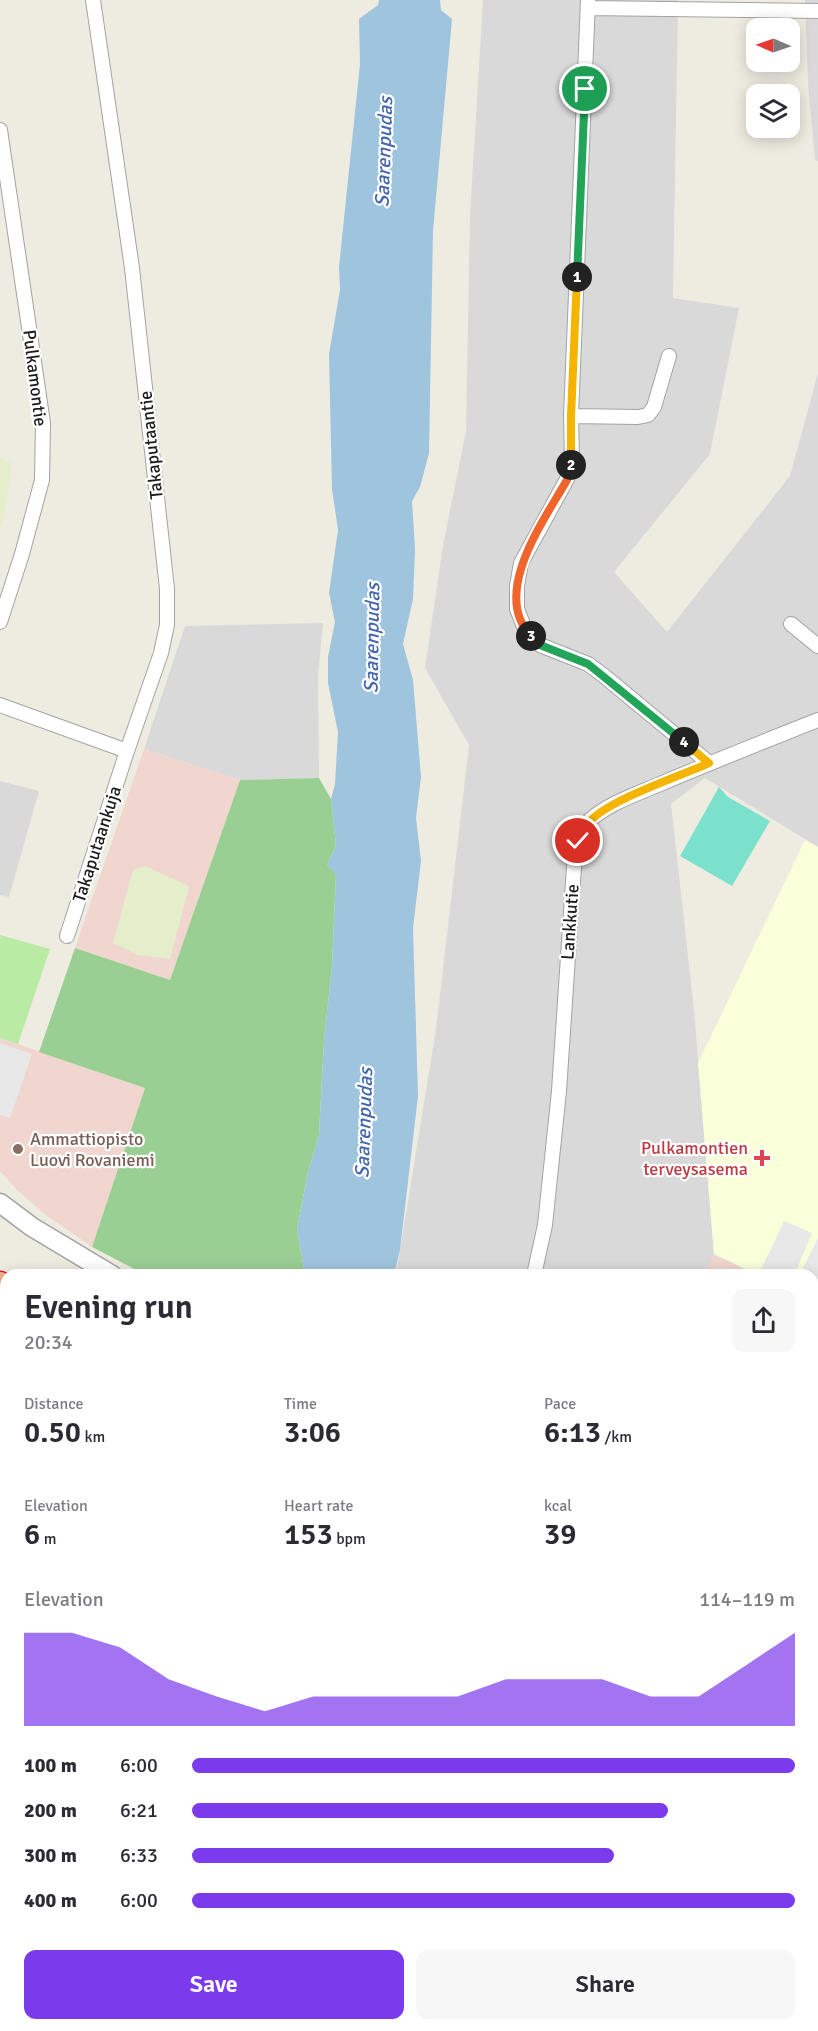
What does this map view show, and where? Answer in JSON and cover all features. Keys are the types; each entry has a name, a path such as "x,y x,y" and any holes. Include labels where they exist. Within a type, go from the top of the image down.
{"street":[{"name":"Takaputaantie","path":"93,0 132,268 167,589 167,625 161,653 127,751"},
{"path":"709,763 588,664 540,645 525,629 518,609 517,586 521,563 567,480 572,462 571,416 588,4 818,11"},
{"name":"Pulkamontie","path":"0,130 43,423 42,480 22,554 0,622"},
{"path":"571,416 638,417 648,415 654,407 669,356"},
{"path":"791,624 818,646"},
{"path":"0,705 127,751"},
{"name":"Lankkutie","path":"535,1269 545,1225 574,867 578,841 583,829 591,819 615,804 709,763 818,720"},
{"name":"Takaputaankuja","path":"67,936 127,751"},
{"path":"0,1203 32,1227 102,1269"}],"shaded area":[{"path":"483,0 678,0 673,298 739,308 710,454 614,572 667,632 790,476 818,373 818,847 705,778 671,804 694,1010 714,1254 707,1269 397,1269 436,1029 469,745 425,668 443,545 466,431 470,215"},
{"path":"805,0 818,0 818,161 815,160 808,83"},
{"path":"0,458 11,462 7,505 0,528"},
{"path":"323,623 318,675 319,778 240,780 144,749 185,626"},
{"path":"144,749 240,780 170,980 75,948"},
{"path":"0,781 39,791 9,897 0,895"},
{"path":"719,787 728,797 770,821 732,886 680,856"},
{"name":"Pulkamontien terveysasema","path":"805,840 818,847 818,1269 745,1269 714,1254 698,1063"},
{"path":"145,866 189,886 170,959 138,955 113,943 133,870"},
{"path":"0,1038 145,1088 92,1247 43,1213 0,1171"},
{"path":"0,1043 32,1054 10,1118 0,1115"},
{"path":"784,1221 812,1233 797,1269 761,1269"},
{"path":"818,1238 818,1269 802,1269"},
{"path":"714,1254 745,1269 707,1269"}],"green space":[{"path":"319,778 331,799 336,846 327,865 336,874 332,967 324,1040 319,1135 308,1172 297,1229 304,1269 134,1269 92,1247 145,1088 39,1052 75,948 170,980 240,780"},
{"path":"0,935 50,949 18,1044 0,1038"}],"water":[{"name":"Saarenpudas","path":"379,0 440,0 441,10 452,19 433,231 429,453 420,487 412,501 415,549 413,599 403,644 413,680 421,777 416,818 421,861 413,928 418,1096 400,1250 395,1269 304,1269 297,1229 308,1172 319,1135 324,1040 332,967 336,875 327,865 336,846 331,799 335,784 338,732 328,683 328,657 335,622 329,593 338,530 332,489 329,354 340,290 339,267 360,64 359,19 378,5"}],"place":[{"name":"Ammattiopisto Luovi Rovaniemi","path":"18,1149"},
{"name":"Pulkamontien terveysasema","path":"762,1158"}],"route":[{"path":"578,841 583,829 591,819 615,804 709,763 588,664 540,645 525,629 518,609 517,586 521,563 567,480 572,462 571,416 585,89"}]}
